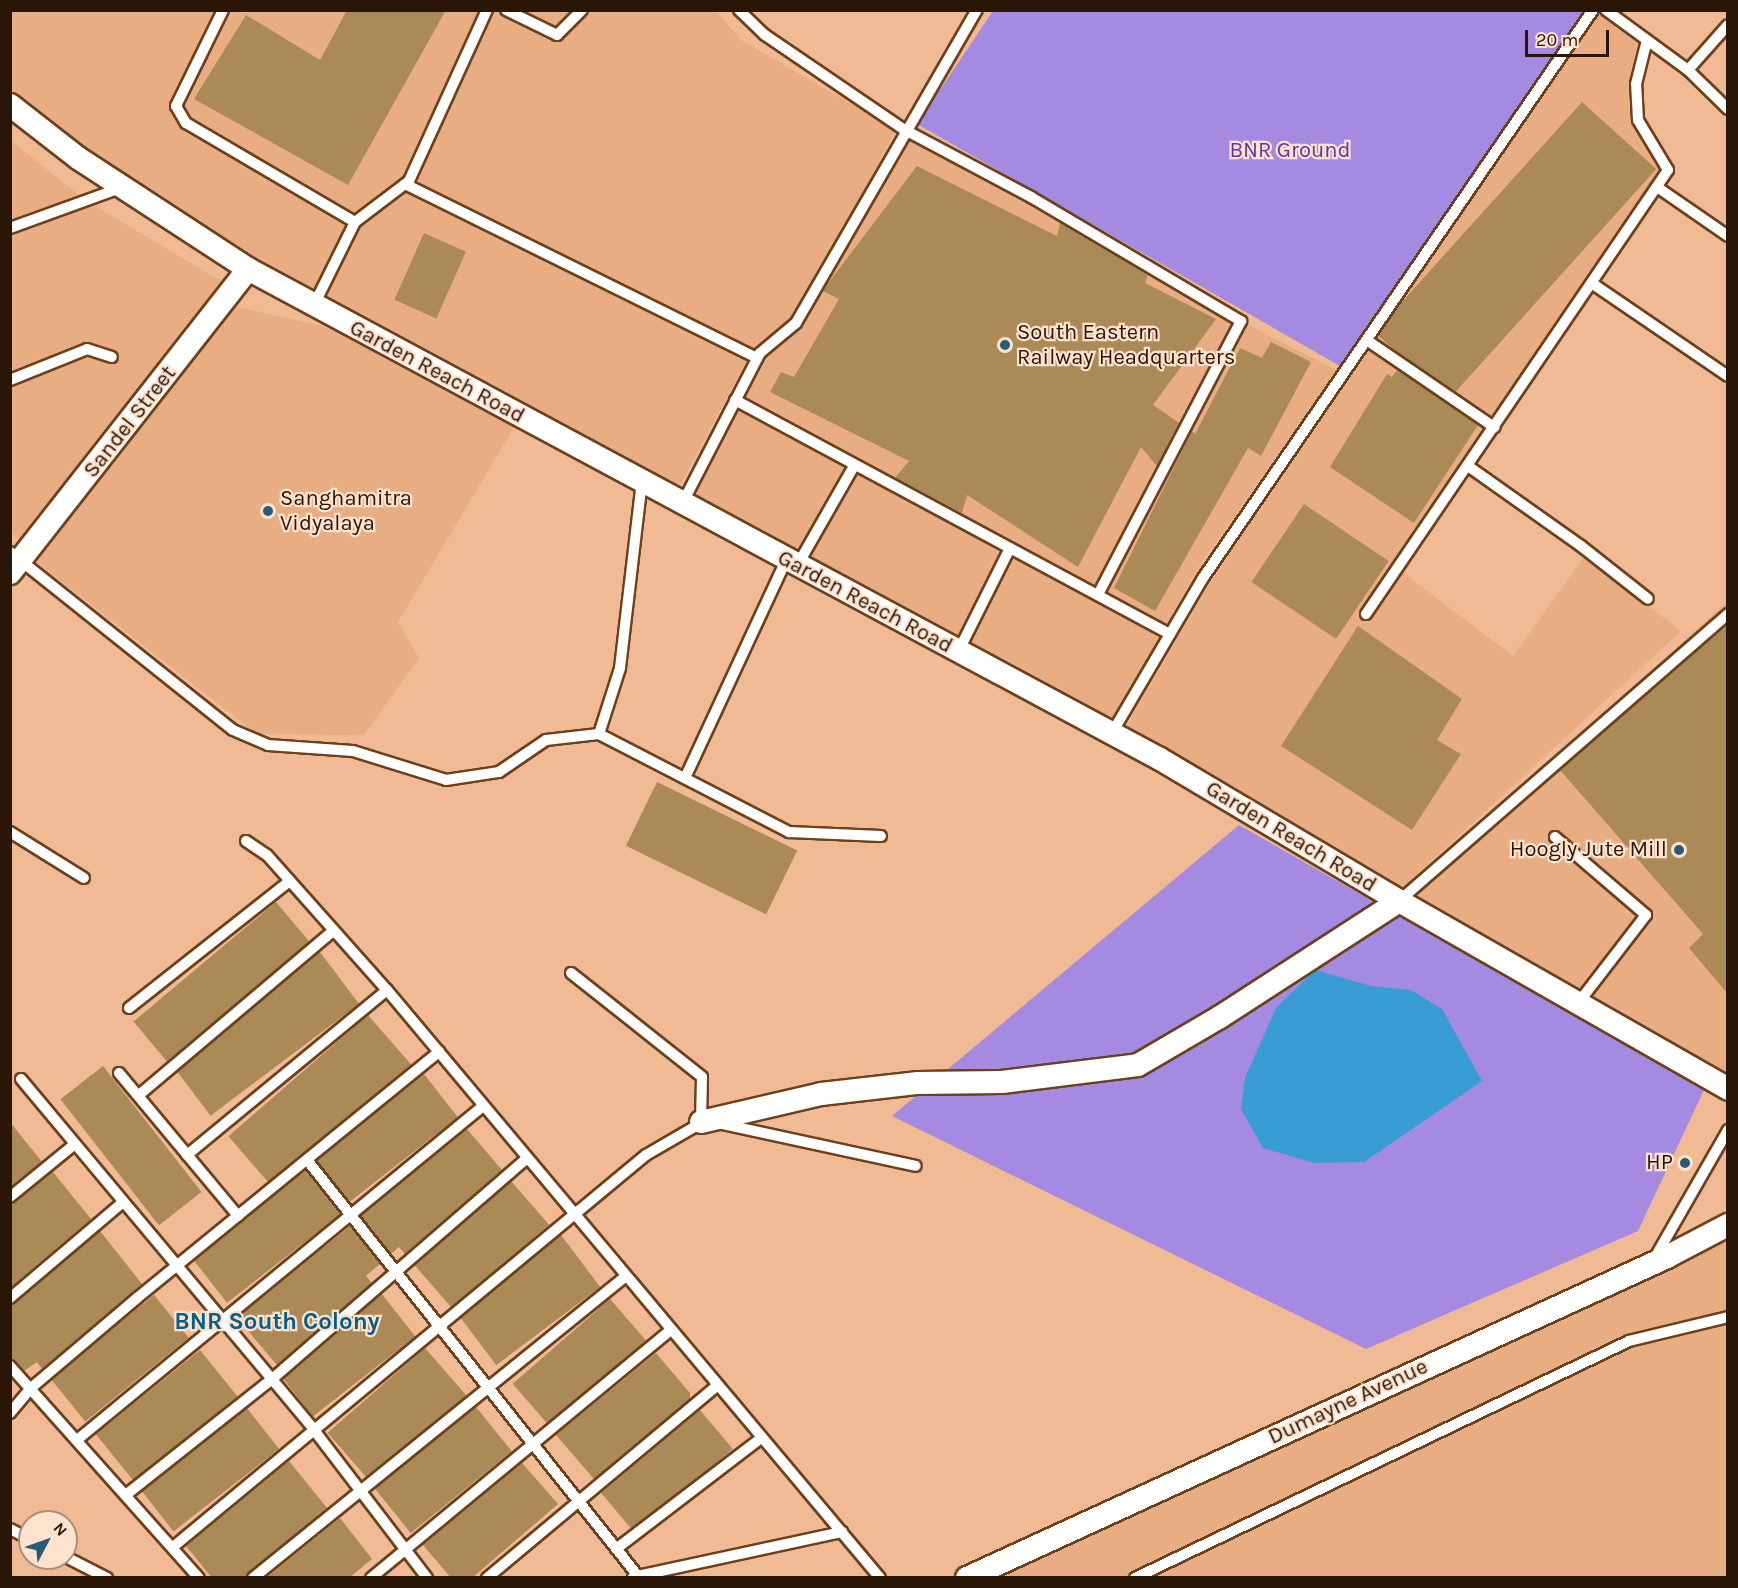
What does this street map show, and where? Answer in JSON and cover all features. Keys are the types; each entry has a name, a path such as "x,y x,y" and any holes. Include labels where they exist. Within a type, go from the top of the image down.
{"street":[{"name":"Garden Reach Road","path":"10,105 123,187 248,269 1112,734 1728,1089"},
{"name":"Sandel Street","path":"14,562 248,269"},
{"path":"701,1122 821,1094 918,1083 1002,1082 1138,1065 1220,1017 1399,901"},
{"name":"Dumayne Avenue","path":"967,1578 1652,1264 1728,1225"}],"lane":[{"path":"224,10 176,105 186,123 355,222"},
{"path":"314,305 355,222 405,184 487,10"},
{"path":"506,10 557,35 582,10"},
{"path":"739,10 765,35 905,130 1031,197 1241,321 1098,595"},
{"path":"682,504 757,358 796,323 905,130 977,10"},
{"path":"1112,734 1203,578 1368,341 1593,10"},
{"path":"1606,10 1688,70 1728,110"},
{"path":"1688,70 1728,25"},
{"path":"1366,614 1593,284 1668,170 1638,120 1636,84 1647,40"},
{"path":"405,184 757,358"},
{"path":"10,228 123,187"},
{"path":"1657,187 1728,237"},
{"path":"1593,284 1728,376"},
{"path":"1368,341 1494,427"},
{"path":"10,380 87,349 112,357"},
{"path":"735,400 1170,634"},
{"path":"685,778 791,563 854,466"},
{"path":"1467,466 1581,546 1648,599"},
{"path":"599,734 620,668 642,482"},
{"path":"958,652 1010,548"},
{"path":"14,562 234,730 268,745 353,751 447,780 499,772 546,740 599,734 789,832 881,836"},
{"path":"1399,901 1728,614"},
{"path":"10,832 84,878"},
{"path":"1555,837 1646,915 1579,1002"},
{"path":"246,841 267,855 387,990 670,1331 880,1578"},
{"path":"129,1008 290,881"},
{"path":"139,1095 334,930"},
{"path":"571,973 702,1077 701,1122"},
{"path":"187,1155 387,990"},
{"path":"10,1413 30,1388 439,1052"},
{"path":"119,1073 238,1216"},
{"path":"21,1079 314,1430 427,1578"},
{"path":"77,1440 221,1318 483,1106"},
{"path":"173,1547 646,1155 701,1122 749,1128 916,1166"},
{"path":"1652,1264 1728,1130"},
{"path":"10,1197 75,1144"},
{"path":"127,1494 271,1380 527,1158"},
{"path":"307,1160 616,1549 634,1577 842,1532"},
{"path":"10,1298 123,1203"},
{"path":"253,1578 358,1489 625,1277"},
{"path":"1136,1578 1629,1341 1728,1317"},
{"path":"371,1578 670,1331"},
{"path":"10,1366 127,1494 199,1578"},
{"path":"487,1578 717,1386"},
{"path":"616,1549 761,1438"},
{"path":"78,1563 107,1578"}],"shaded area":[{"path":"10,11 716,11 741,40 896,130 796,317 754,347 676,493 252,261 85,153 11,95"},
{"path":"1599,15 1637,43 1629,85 1632,120 1661,171 1393,565 1513,656 1584,557 1681,631 1403,887 1124,731 1210,583"},
{"path":"909,135 1036,207 1045,199 1241,321 1336,370 1196,571 1111,724 694,499 764,356 798,330"},
{"path":"10,140 85,200 226,284 24,543 10,531"},
{"name":"Sanghamitra Vidyalaya","path":"231,306 320,325 376,348 517,422 398,622 419,658 364,735 257,734 34,560"},
{"path":"1727,602 1727,1077 1408,890"},
{"path":"1727,1234 1727,1577 989,1578"}],"green space":[{"name":"BNR Ground","path":"993,11 1587,11 1340,366 917,124"},
{"path":"1239,825 1704,1090 1638,1231 1366,1349 892,1116"}],"water":[{"path":"1315,970 1371,986 1411,990 1442,1009 1482,1081 1364,1162 1314,1163 1263,1148 1241,1109 1245,1078 1276,1008"}],"building":[{"path":"347,10 446,10 348,185 194,99 246,15 320,60"},
{"path":"1582,102 1656,169 1449,399 1375,332"},
{"name":"South Eastern Railway Headquarters","path":"917,166 1057,236 1060,223 1148,275 1145,283 1216,319 1153,405 1179,423 1157,466 1141,447 1078,567 967,495 962,513 895,478 909,461 770,392 781,372 794,377 839,299 823,291"},
{"path":"424,233 466,252 436,318 394,300"},
{"path":"1271,342 1311,362 1261,456 1248,448 1155,611 1114,588 1192,431 1195,434 1240,348 1262,358"},
{"path":"1397,370 1478,425 1414,523 1330,467 1387,374 1392,377"},
{"path":"1304,504 1389,561 1336,639 1251,582"},
{"name":"Hoogly Jute Mill","path":"1728,624 1728,994 1689,948 1703,934 1560,770"},
{"path":"1358,626 1462,699 1437,740 1461,754 1412,830 1281,746"},
{"path":"657,782 797,850 766,914 626,846"},
{"path":"276,902 309,942 167,1061 134,1022"},
{"path":"320,952 359,1004 211,1116 171,1064"},
{"path":"368,1015 411,1065 272,1186 228,1136"},
{"path":"103,1066 202,1192 159,1225 60,1099"},
{"path":"424,1074 458,1117 349,1202 315,1159"},
{"path":"10,1122 42,1162 10,1187"},
{"path":"467,1129 502,1170 405,1254 399,1247 391,1254 361,1216"},
{"path":"306,1170 340,1214 227,1303 193,1259"},
{"path":"53,1172 91,1219 10,1288 10,1204"},
{"path":"511,1181 549,1225 452,1309 414,1265"},
{"path":"350,1226 380,1264 366,1276 372,1283 277,1365 237,1318"},
{"path":"100,1231 142,1284 42,1369 37,1362 24,1371 10,1359 10,1305"},
{"path":"561,1235 600,1287 496,1365 457,1313"},
{"path":"382,1294 415,1337 313,1417 280,1374"},
{"path":"154,1295 189,1338 85,1421 51,1379"},
{"path":"610,1299 646,1341 549,1425 513,1384"},
{"path":"425,1348 466,1396 369,1480 328,1433"},
{"path":"200,1350 238,1397 134,1481 96,1434"},
{"path":"656,1353 690,1393 690,1399 594,1479 556,1435"},
{"path":"476,1407 512,1451 411,1533 375,1489"},
{"path":"247,1408 279,1449 173,1531 141,1490"},
{"path":"700,1410 733,1449 634,1532 601,1493"},
{"path":"289,1461 327,1508 246,1578 212,1578 186,1546"},
{"path":"522,1463 558,1504 472,1578 451,1578 423,1545"},
{"path":"340,1518 372,1559 349,1578 266,1578"}],"place":[{"name":"South Eastern Railway Headquarters","path":"1005,345"},
{"name":"Sanghamitra Vidyalaya","path":"268,511"},
{"name":"Hoogly Jute Mill","path":"1679,850"},
{"name":"HP","path":"1685,1163"}],"district":[{"name":"BNR South Colony","path":"277,1322"}]}
